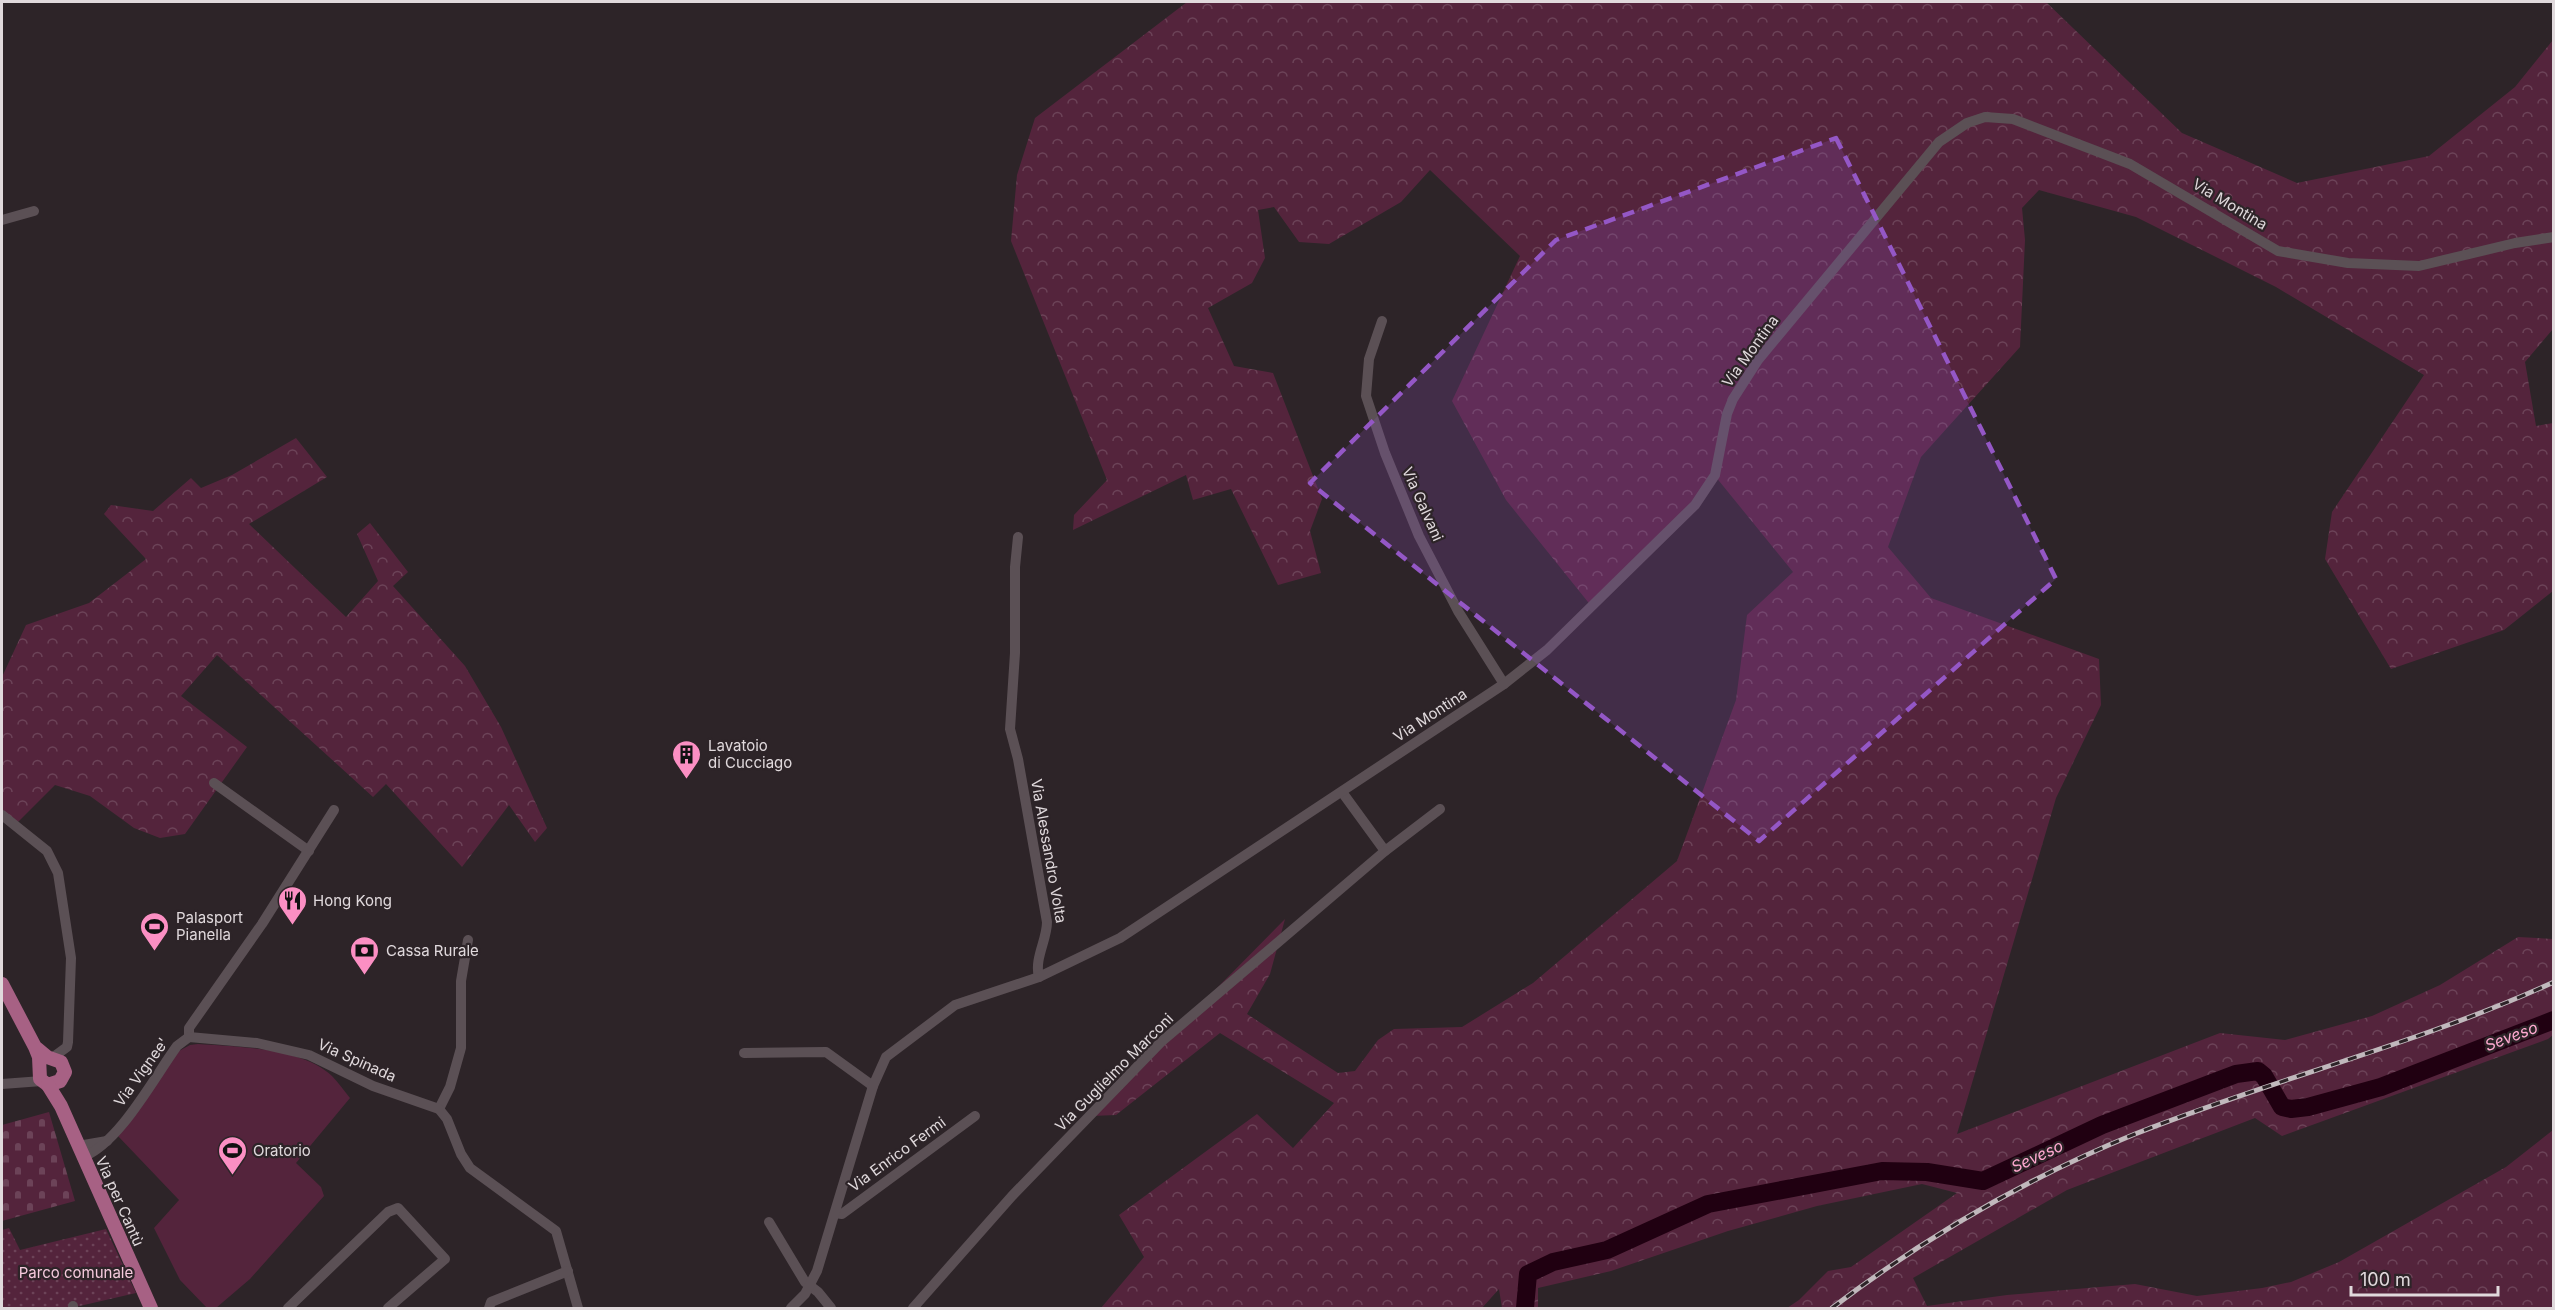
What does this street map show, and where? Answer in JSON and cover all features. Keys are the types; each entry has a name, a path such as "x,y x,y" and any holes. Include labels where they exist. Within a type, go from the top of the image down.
{"main road":[{"name":"Via per Cantù","path":"2,984 35,1047 43,1078 60,1106 151,1308"},
{"name":"Via per Cantù","path":"35,1047 51,1058"},
{"path":"51,1058 61,1062 65,1070 43,1078 45,1060 51,1058"}],"street":[{"name":"Via Montina","path":"1039,976 1120,938 1504,684 1547,650 1695,505 1715,475 1727,414 1733,399 1758,360 1939,142 1967,123 1984,117 1998,116 2013,119 2130,164 2278,251 2348,262 2419,266 2515,243 2553,237"},
{"path":"2,220 34,211"},
{"name":"Via Galvani","path":"1382,321 1369,358 1366,396 1385,453 1419,536 1458,611 1504,684"},
{"name":"Via Alessandro Volta","path":"1018,537 1015,567 1016,653 1010,729 1018,759 1047,922 1047,934 1038,962 1039,976"},
{"path":"214,783 309,851"},
{"path":"1342,792 1385,851"},
{"name":"Via Guglielmo Marconi","path":"913,1308 1012,1196 1161,1042 1385,851 1440,809"},
{"name":"Via Vignee'","path":"80,1152 107,1141 177,1046 189,1037 189,1028 262,924 334,810"},
{"path":"2,815 47,850 58,873 71,968 67,1047 51,1058"},
{"path":"468,940 461,981 460,1048 450,1087 439,1109 447,1119 461,1154 470,1168 556,1231 578,1308"},
{"path":"791,1308 811,1285 873,1086 886,1057 955,1005 1039,976"},
{"name":"Via Spinada","path":"189,1037 257,1043 309,1055 373,1086 439,1109"},
{"path":"744,1053 826,1052 873,1086"},
{"path":"2,1084 43,1078"},
{"name":"Via Enrico Fermi","path":"835,1213 842,1214 975,1116"},
{"path":"288,1308 388,1212 398,1208 445,1259 388,1308"},
{"path":"769,1222 805,1282 811,1285 831,1308"},
{"path":"489,1308 491,1302 568,1271"}],"highlighted area":[{"path":"1836,138 2056,579 1759,841 1310,483 1556,240"}],"green space":[{"path":"1187,2 2046,2 2182,133 2297,183 2429,156 2515,87 2553,40 2553,329 2525,362 2536,426 2553,423 2553,591 2504,630 2391,669 2325,559 2332,512 2424,375 2276,287 2136,217 2039,190 2022,208 2025,240 2020,347 1921,457 1888,547 1931,598 2099,659 2101,705 2056,798 1957,1134 2220,1033 2285,1040 2372,1016 2440,985 2518,937 2553,939 2553,1035 2548,1039 2282,1136 2255,1118 2067,1190 1913,1278 1927,1306 2007,1295 2135,1284 2197,1296 2291,1282 2339,1262 2506,1167 2553,1130 2553,1308 1787,1308 1799,1300 1828,1271 1851,1267 1957,1193 1922,1184 1817,1206 1728,1231 1611,1271 1538,1288 1538,1308 1502,1308 1499,1289 1482,1308 1101,1308 1144,1257 1119,1215 1257,1114 1293,1148 1334,1103 1220,1033 1116,1115 1091,1116 1285,919 1270,974 1247,1014 1338,1073 1355,1071 1378,1040 1394,1029 1462,1027 1533,983 1677,861 1736,700 1747,615 1793,572 1715,476 1695,505 1592,607 1506,500 1452,401 1520,256 1430,170 1401,202 1329,244 1299,242 1274,207 1258,210 1265,258 1252,283 1208,308 1234,366 1273,373 1322,499 1310,531 1321,573 1278,585 1231,489 1193,500 1186,475 1073,530 1074,515 1107,480 1011,241 1017,175 1035,118"},
{"path":"296,438 327,477 249,524 346,617 378,581 357,534 370,523 408,572 393,586 465,666 501,727 547,828 535,842 509,805 462,867 386,784 373,797 217,655 181,696 247,747 185,834 160,838 134,828 90,796 55,785 14,826 2,815 2,677 26,625 89,603 146,559 104,514 111,505 153,511 191,478 201,488 232,475"},
{"name":"Oratorio","path":"190,1045 268,1050 304,1059 319,1066 332,1076 350,1098 296,1163 321,1187 324,1196 250,1279 216,1308 207,1308 180,1280 154,1228 179,1200 117,1135 179,1051"},
{"path":"49,1112 75,1201 2,1221 2,1125"},
{"name":"Parco comunale","path":"9,1228 20,1250 106,1229 136,1293 71,1308 2,1308 2,1230"}],"waterway":[{"name":"Seveso","path":"1525,1308 1528,1274 1553,1262 1607,1250 1708,1204 1882,1171 1927,1172 1983,1181 2102,1125 2236,1074 2258,1071 2264,1076 2282,1107 2291,1109 2308,1107 2381,1087 2554,1020"}],"railway":[{"path":"1832,1308 1903,1257 1978,1211 2095,1151 2187,1114 2451,1024 2554,982"}],"place":[{"name":"Lavatoio di Cucciago","path":"687,780"},
{"name":"Hong Kong","path":"292,926"},
{"name":"Palasport Pianella","path":"155,952"},
{"name":"Cassa Rurale","path":"365,976"},
{"name":"Oratorio","path":"232,1176"}]}
